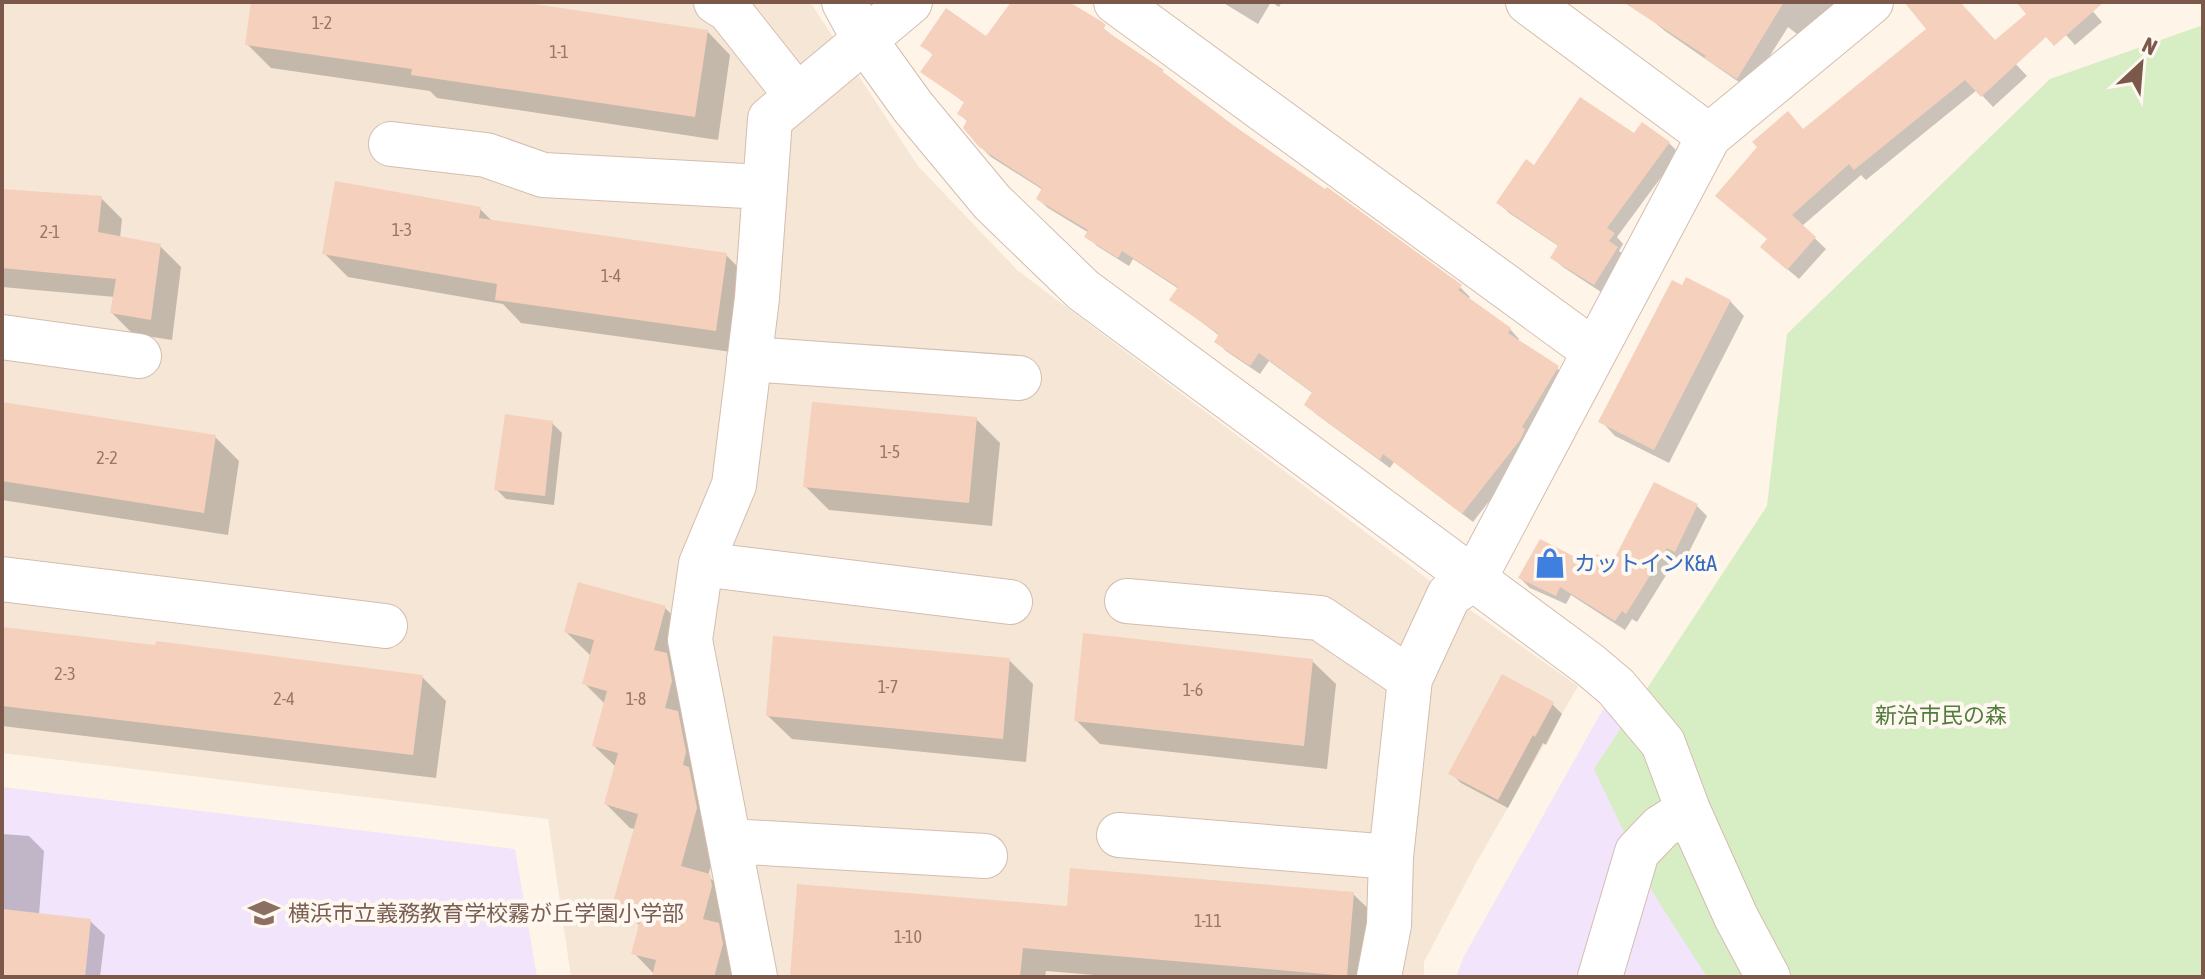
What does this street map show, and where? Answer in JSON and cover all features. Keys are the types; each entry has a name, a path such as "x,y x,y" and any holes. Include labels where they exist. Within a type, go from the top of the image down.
{"street":[{"path":"716,2 729,10 797,96"},
{"path":"755,977 690,640 701,564 734,485 757,298 770,119 797,96 854,21 910,2"},
{"path":"1116,2 1594,351"},
{"path":"1528,2 1709,136"},
{"path":"1379,977 1389,925 1391,857 1410,679 1449,595 1474,579 1709,136 1871,2"},
{"path":"854,21 913,107 992,202 1083,290 1616,687 1663,743 1688,810 1736,917 1768,977"},
{"path":"391,144 486,155 543,175 765,187"},
{"path":"2,337 139,356"},
{"path":"749,359 1019,378"},
{"path":"701,564 1010,602"},
{"path":"2,579 385,626"},
{"path":"1127,601 1320,618 1410,679"},
{"path":"1600,977 1637,852 1661,827 1688,810"},
{"path":"1119,835 1391,857"},
{"path":"730,841 985,856"}],"shaded area":[{"path":"2,2 810,2 918,166 1017,270 1449,595 1578,686 1476,863 1424,962 1424,977 571,977 548,819 2,753"},
{"path":"1606,704 1629,723 1752,977 1456,977 1463,958"},
{"name":"横浜市立義務教育学校霧が丘学園小学部","path":"2,787 515,849 537,977 2,977"}],"green space":[{"name":"新治市民の森","path":"2203,25 2203,977 1707,977 1653,893 1594,769 1767,506 1787,334 2050,79"}],"building":[{"path":"251,2 521,2 708,30 695,117 411,75 412,69 245,45"},
{"path":"1011,2 1069,2 1101,21 1106,25 1103,29 1164,70 1233,125 1325,189 1327,187 1462,285 1458,290 1511,328 1508,333 1559,366 1522,427 1525,429 1520,440 1462,514 1383,454 1380,460 1304,405 1312,392 1259,353 1250,366 1214,342 1219,334 1169,300 1178,287 1122,251 1118,258 1084,237 1088,230 1036,199 1042,188 979,147 963,128 967,120 957,114 964,102 920,72 933,54 920,46 946,8 986,36"},
{"path":"1623,2 1784,2 1737,79"},
{"path":"1904,2 1960,2 1995,40 2026,14 2016,2 2104,2 2054,46 2046,37 1981,97 1965,80 1854,170 1849,164 1792,215 1816,237 1787,270 1760,247 1767,239 1715,196 1757,147 1752,142 1788,111 1803,129 1926,29"},
{"path":"1580,97 1634,133 1642,122 1670,142 1607,228 1615,233 1609,241 1618,247 1594,285 1550,258 1558,245 1496,203 1526,159 1534,165"},
{"path":"335,181 481,207 479,218 727,253 716,331 495,300 497,284 322,254"},
{"path":"2,189 102,196 98,232 161,244 151,320 110,313 116,279 2,268"},
{"path":"1686,277 1731,300 1654,450 1598,422 1672,280 1682,285"},
{"path":"2,402 216,435 204,513 2,481"},
{"path":"812,402 977,417 969,503 803,487"},
{"path":"505,414 553,421 545,496 494,490"},
{"path":"1654,482 1698,504 1675,552 1667,548 1626,614 1622,611 1615,621 1560,587 1556,596 1518,578 1540,539 1589,564 1597,554 1612,563"},
{"path":"578,582 666,606 654,650 667,653 672,681 665,708 678,711 686,752 683,765 689,767 697,808 681,866 710,874 712,886 703,919 719,923 723,944 714,977 652,977 656,960 631,954 643,910 613,902 638,814 604,804 618,753 592,746 607,691 582,684 594,640 564,632"},
{"path":"2,627 155,645 156,641 423,675 413,755 2,706"},
{"path":"1083,633 1313,659 1304,746 1074,721"},
{"path":"773,636 1010,658 1003,739 766,716"},
{"path":"1502,674 1554,702 1498,800 1448,774"},
{"path":"1070,868 1354,892 1347,976 1023,948 1020,977 790,977 797,884 1067,906"},
{"path":"2,909 91,919 85,977 2,977"}],"place":[{"name":"カットインK&A","path":"1550,563"},
{"name":"横浜市立義務教育学校霧が丘学園小学部","path":"264,913"}]}
